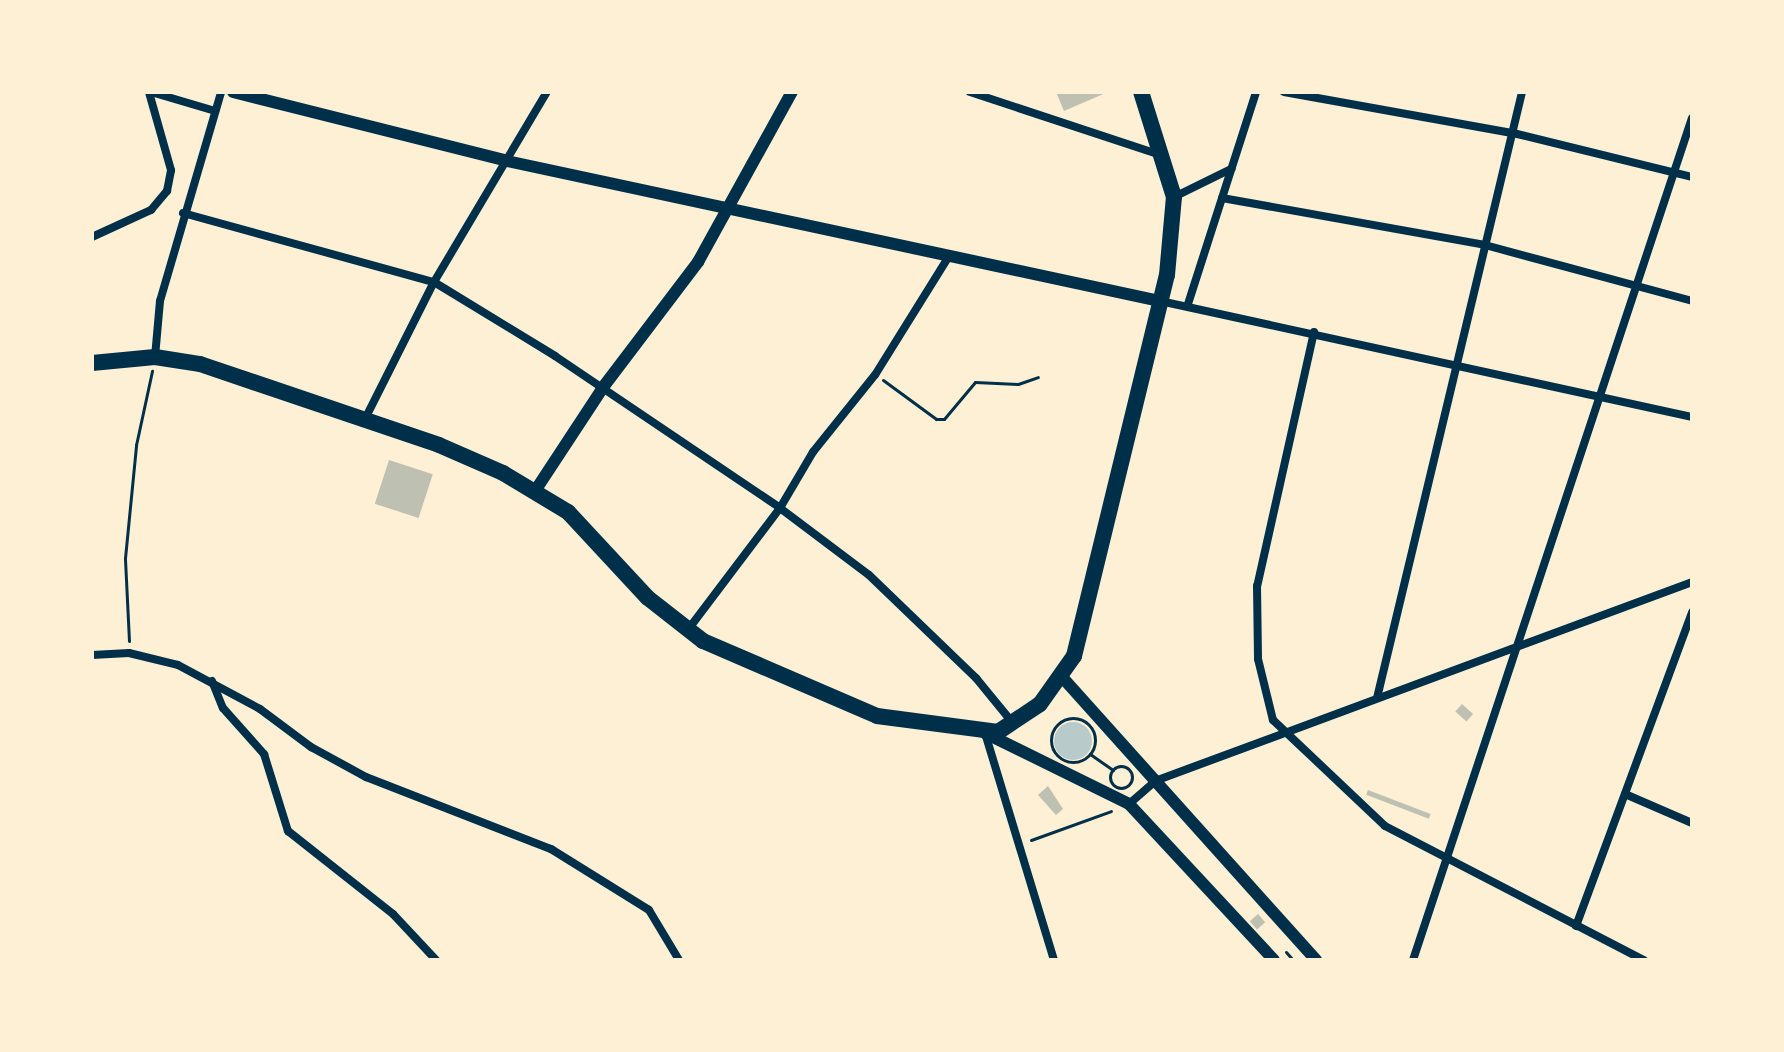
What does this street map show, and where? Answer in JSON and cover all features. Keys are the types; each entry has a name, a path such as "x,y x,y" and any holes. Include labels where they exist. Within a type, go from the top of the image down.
{"highway":[{"path":"92,363 155,357 200,364 366,417 535,491 568,512 623,573 687,631 747,662 877,716 985,733 1014,724 1063,678 1082,633 1171,252 1174,197 1164,156 1141,92"}],"street":[{"path":"150,92 215,111"},
{"path":"92,237 151,210 167,191 171,170 150,92"},
{"path":"155,357 160,301 183,213 221,92"},
{"path":"233,92 507,161 1160,301 1188,304 1692,417"},
{"path":"366,417 434,282 547,92"},
{"path":"535,491 604,386 698,262 792,92"},
{"path":"970,92 1164,156"},
{"path":"1188,304 1256,92"},
{"path":"1284,92 1513,133 1692,177"},
{"path":"1377,698 1522,92"},
{"path":"1413,960 1692,118"},
{"path":"1174,197 1231,169"},
{"path":"1222,198 1485,245 1692,301"},
{"path":"183,213 434,282 604,386 780,508 907,608 976,678 1014,724"},
{"path":"687,631 780,508 813,452 875,375 949,256"},
{"path":"1314,332 1256,608 1263,687 1273,720 1370,815 1644,960"},
{"path":"1129,804 1155,781 1692,582"},
{"path":"1576,926 1692,612"},
{"path":"92,655 129,653 212,681 366,777 578,864 649,910 679,960"},
{"path":"1063,678 1316,960"},
{"path":"212,681 223,708 264,754 288,831 393,914 436,960"},
{"path":"985,733 1129,804 1274,960"},
{"path":"985,733 1016,846 1054,960"},
{"path":"1625,794 1692,823"}],"path":[{"path":"129,653 125,558 136,445 155,357"},
{"path":"875,375 936,419 951,413 975,382 1018,384 1038,377"},
{"path":"1065,719 1086,722 1094,734 1090,754 1079,762 1059,759 1051,748 1054,728 1065,719"},
{"path":"1090,754 1113,770 1127,767 1131,782 1115,786 1113,770"},
{"path":"1016,846 1129,804"}],"shaded area":[{"path":"1073,722 1087,727 1092,741 1087,755 1073,760 1059,755 1054,741 1059,727"}],"building":[{"path":"1056,92 1108,92 1064,111"},
{"path":"389,460 433,474 419,518 375,504"},
{"path":"1462,704 1473,714 1466,721 1455,711"},
{"path":"1048,786 1063,809 1056,815 1038,795"},
{"path":"1368,790 1431,814 1429,819 1366,795"},
{"path":"1258,914 1265,922 1257,930 1250,921"}]}
